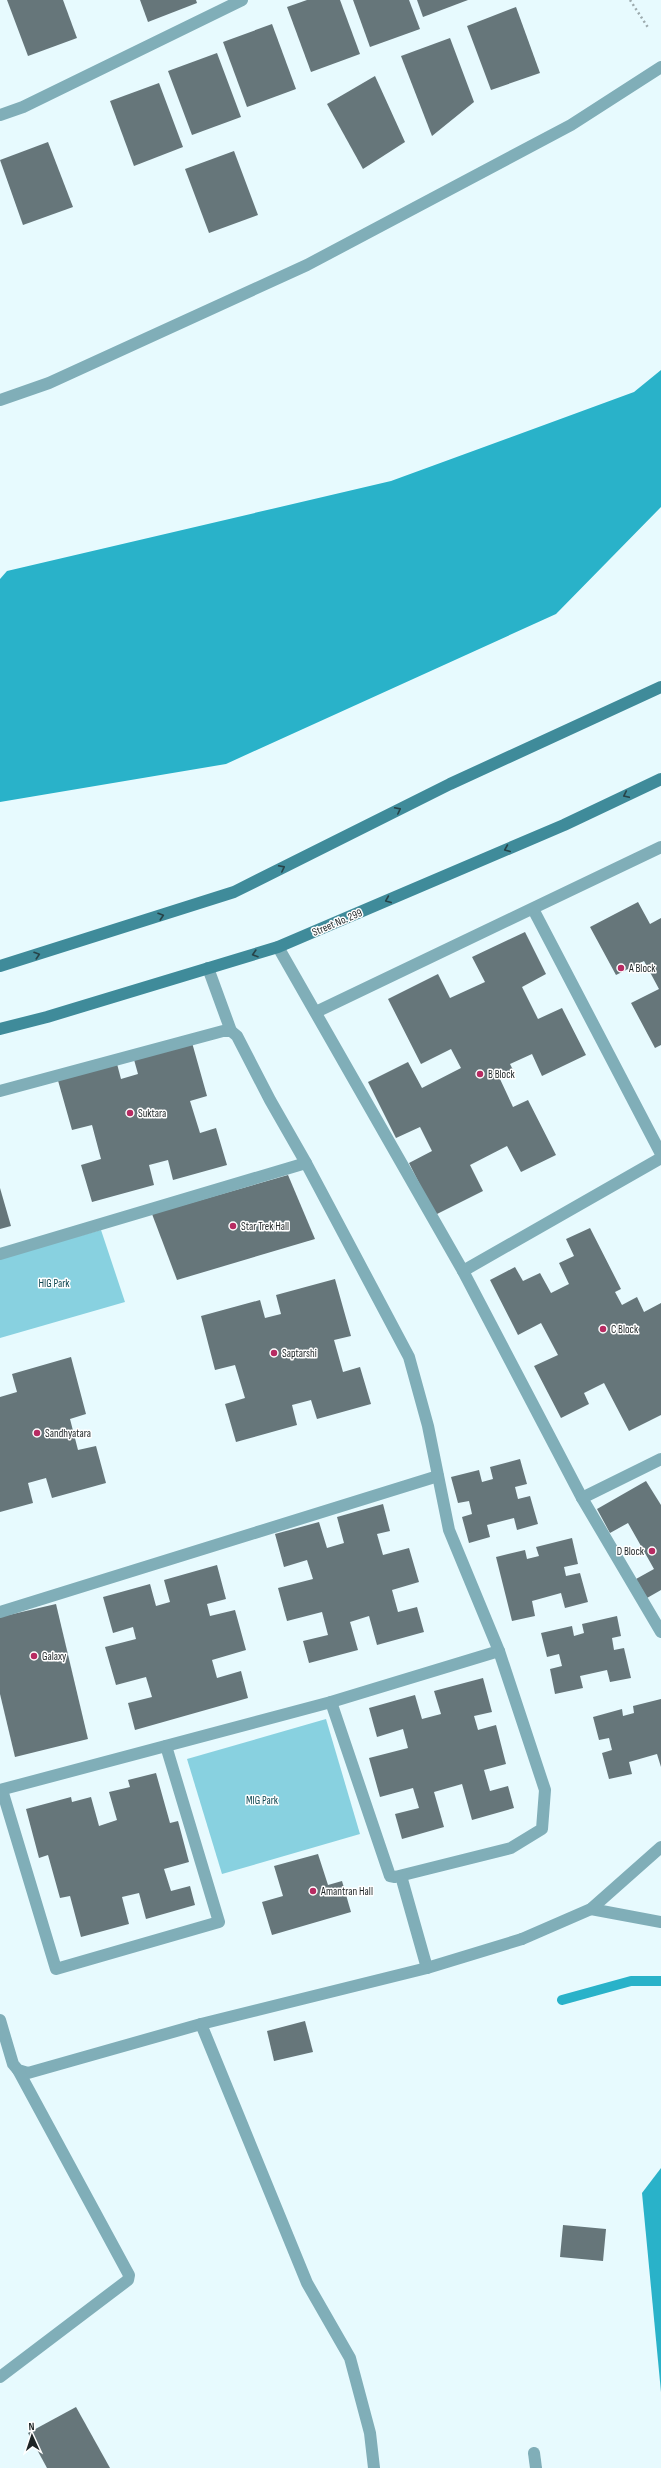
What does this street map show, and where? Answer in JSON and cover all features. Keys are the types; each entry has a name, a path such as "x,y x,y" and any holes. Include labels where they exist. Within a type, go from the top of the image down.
{"street":[{"path":"0,115 23,107 242,0"},
{"path":"0,400 49,383 306,265 572,125 661,67"},
{"path":"0,966 234,892 450,784 661,687"},
{"name":"Street No. 299","path":"0,1029 47,1017 278,947 564,825 661,779"},
{"path":"316,1012 661,847"},
{"path":"532,909 661,1154"},
{"path":"278,947 463,1271 582,1498 661,1632"},
{"path":"208,968 231,1031 237,1036 409,1357 438,1476 449,1530 499,1651 545,1790 542,1829 511,1848 401,1876 390,1876 386,1870 331,1702"},
{"path":"0,1090 223,1031 231,1031"},
{"path":"463,1271 661,1158"},
{"path":"0,1254 306,1163"},
{"path":"582,1498 661,1459"},
{"path":"0,1612 438,1476"},
{"path":"166,1746 219,1922 56,1969 1,1790 166,1746 331,1702 499,1651"},
{"path":"18,2070 28,2073 201,2024 427,1968 522,1940 591,1909 661,1847"},
{"path":"401,1876 427,1968"},
{"path":"591,1909 661,1922"},
{"path":"0,2020 13,2064 18,2070 129,2275 128,2280 0,2377"},
{"path":"201,2024 307,2283 350,2358 370,2433 374,2468"},
{"path":"534,2454 536,2468"}],"path":[{"path":"630,0 649,29"}],"green space":[{"name":"HIG Park","path":"101,1230 125,1302 0,1338 0,1258"},
{"name":"MIG Park","path":"326,1719 360,1834 222,1874 187,1759"}],"shaded area":[{"path":"661,370 661,507 556,614 226,764 0,802 0,579 7,571 391,481 634,392"},
{"path":"661,2168 661,2392 642,2193"}],"building":[{"path":"7,0 63,0 77,38 28,56"},
{"path":"140,0 196,0 197,3 148,22"},
{"path":"307,0 340,0 360,54 311,72 287,7"},
{"path":"353,0 409,0 420,29 370,47"},
{"path":"417,0 468,0 423,17"},
{"path":"516,7 540,73 491,90 467,26"},
{"path":"272,24 296,89 247,107 223,42"},
{"path":"450,38 474,102 432,136 401,56"},
{"path":"217,53 241,117 192,135 168,71"},
{"path":"375,76 405,142 363,169 327,104"},
{"path":"159,83 183,147 134,166 110,101"},
{"path":"48,142 73,207 23,225 0,160"},
{"path":"234,151 258,215 209,233 185,169"},
{"name":"A Block","path":"638,902 650,924 661,918 661,1045 655,1048 631,1003 659,989 644,961 616,975 590,927"},
{"name":"B Block","path":"525,932 546,974 522,987 538,1019 562,1008 586,1055 542,1076 532,1054 510,1064 514,1072 500,1079 513,1107 528,1100 556,1155 521,1172 507,1146 470,1165 483,1191 435,1215 409,1163 432,1151 420,1127 396,1138 368,1082 408,1062 422,1088 461,1068 451,1049 421,1064 388,999 438,974 450,998 485,982 472,957"},
{"name":"Suktara","path":"191,1039 207,1096 190,1101 200,1133 216,1128 227,1165 173,1180 168,1160 149,1165 154,1185 92,1202 81,1165 101,1159 92,1125 72,1130 57,1077 116,1060 121,1079 138,1074 133,1056"},
{"name":"Star Trek Hall","path":"288,1175 315,1239 177,1280 152,1214"},
{"path":"0,1188 11,1226 0,1229"},
{"name":"C Block","path":"590,1228 621,1289 615,1292 622,1305 637,1297 644,1312 661,1303 661,1415 629,1431 604,1383 584,1393 589,1404 561,1418 534,1366 558,1355 541,1323 518,1335 490,1280 515,1267 523,1281 540,1273 551,1293 569,1284 559,1263 574,1256 566,1239"},
{"name":"Saptarshi","path":"335,1279 351,1336 334,1340 343,1372 360,1367 371,1404 317,1419 311,1400 292,1405 297,1425 236,1442 225,1404 245,1398 235,1365 215,1370 201,1316 260,1300 265,1318 281,1314 276,1295"},
{"name":"Sandhyatara","path":"71,1357 86,1414 70,1419 78,1450 96,1446 106,1483 52,1498 46,1478 28,1483 33,1503 0,1512 0,1397 17,1392 12,1374"},
{"path":"520,1459 527,1484 515,1487 518,1499 530,1496 538,1524 517,1530 514,1518 487,1525 490,1537 469,1543 462,1517 472,1514 469,1501 458,1503 451,1477 479,1470 482,1482 493,1479 490,1467"},
{"name":"D Block","path":"646,1481 661,1505 661,1590 647,1598 636,1579 654,1569 628,1523 610,1533 597,1509"},
{"path":"383,1504 390,1531 377,1534 383,1555 409,1548 419,1582 392,1590 398,1612 417,1607 424,1632 377,1645 369,1616 350,1622 358,1650 309,1663 303,1641 328,1635 322,1612 287,1621 278,1588 313,1579 307,1560 284,1567 275,1534 319,1522 327,1548 344,1543 337,1517"},
{"path":"572,1538 578,1564 564,1567 566,1576 580,1573 588,1602 565,1608 561,1593 532,1601 535,1616 512,1621 496,1557 525,1550 527,1559 539,1556 536,1547"},
{"path":"217,1565 226,1599 207,1604 210,1616 235,1610 246,1650 212,1660 217,1678 241,1671 248,1698 135,1730 128,1703 152,1697 146,1677 116,1685 105,1647 136,1639 133,1627 113,1633 103,1597 150,1584 156,1606 170,1602 164,1580"},
{"name":"Galaxy","path":"56,1604 88,1739 15,1757 0,1694 0,1617"},
{"path":"617,1616 621,1636 612,1638 614,1650 624,1648 631,1678 610,1682 607,1670 580,1676 583,1688 555,1694 550,1669 562,1666 559,1654 547,1657 541,1633 572,1626 574,1636 584,1633 582,1624"},
{"path":"483,1678 492,1712 474,1716 478,1730 496,1725 506,1764 484,1770 490,1791 508,1786 514,1808 472,1820 462,1784 434,1792 444,1827 402,1839 395,1814 419,1808 413,1788 380,1797 369,1758 408,1748 403,1729 377,1737 369,1708 415,1695 422,1719 441,1714 434,1691"},
{"path":"661,1699 661,1767 657,1754 629,1762 632,1774 609,1779 602,1753 612,1750 609,1738 599,1740 593,1717 622,1709 623,1716 634,1713 633,1706"},
{"path":"156,1773 170,1823 178,1821 189,1862 164,1869 171,1891 190,1886 195,1905 146,1919 139,1893 122,1897 129,1924 81,1937 70,1896 60,1898 48,1855 39,1858 26,1809 71,1797 72,1802 91,1797 99,1826 117,1820 109,1792 130,1787 128,1780"},
{"name":"Amantran Hall","path":"318,1854 328,1885 342,1881 351,1912 272,1935 262,1902 283,1896 274,1866"},
{"path":"305,2021 313,2052 274,2061 267,2031"},
{"path":"563,2225 606,2229 603,2261 560,2257"},
{"path":"76,2407 110,2468 47,2468 28,2433"}],"waterway":[{"path":"562,2000 631,1981 661,1981"}],"place":[{"name":"A Block","path":"621,968"},
{"name":"B Block","path":"480,1074"},
{"name":"Suktara","path":"130,1113"},
{"name":"Star Trek Hall","path":"233,1226"},
{"name":"C Block","path":"603,1329"},
{"name":"Saptarshi","path":"274,1353"},
{"name":"Sandhyatara","path":"37,1433"},
{"name":"D Block","path":"652,1551"},
{"name":"Galaxy","path":"34,1656"},
{"name":"Amantran Hall","path":"313,1891"}]}
